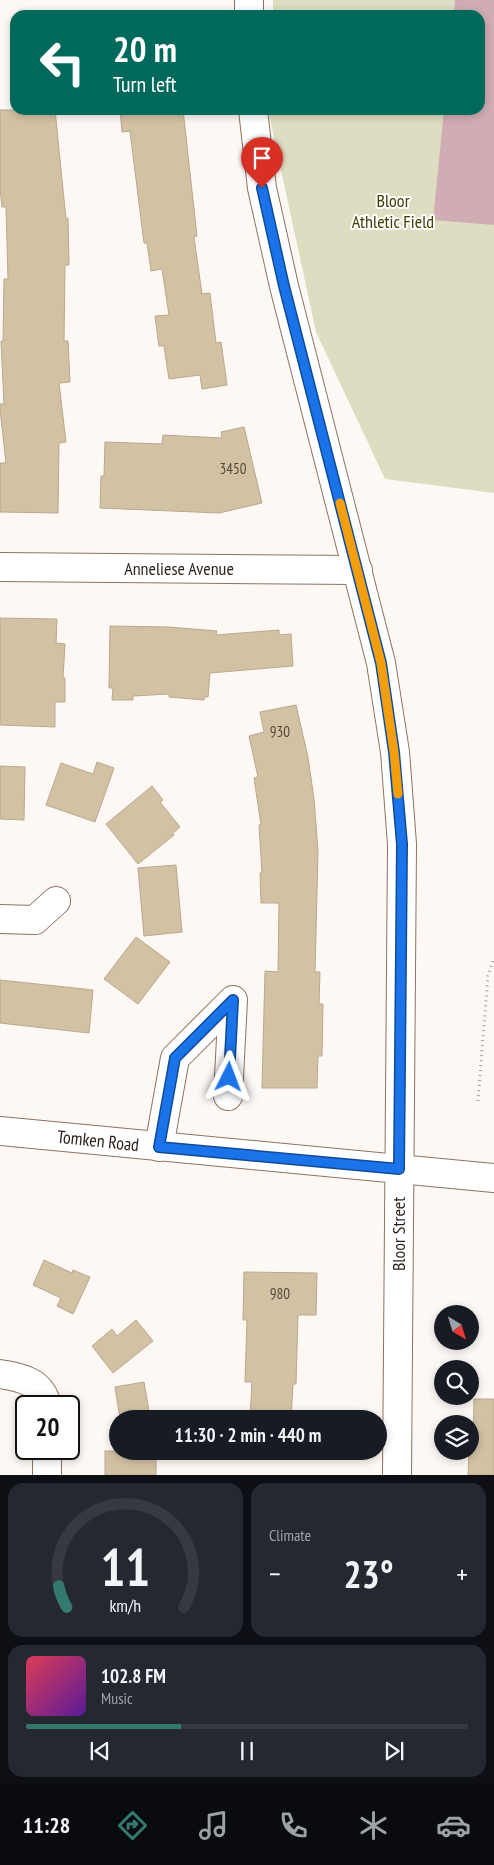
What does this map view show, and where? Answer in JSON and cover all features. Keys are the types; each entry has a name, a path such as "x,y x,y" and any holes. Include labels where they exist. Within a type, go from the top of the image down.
{"street":[{"name":"Bloor Street","path":"255,115 262,188 282,277 381,663 394,752 402,844 397,1475"},
{"name":"Anneliese Avenue","path":"0,567 358,570"},
{"path":"0,919 35,920 56,901"},
{"path":"159,1147 175,1058 233,1000 228,1096"},
{"name":"Tomken Road","path":"0,1131 494,1178"},
{"path":"0,1374 26,1380 39,1388 43,1395"},
{"path":"47,1460 47,1475"}],"path":[{"path":"478,1101 488,976 494,958"}],"green space":[{"name":"Bloor Athletic Field","path":"273,0 494,0 494,493 385,479 316,332 269,115 485,115 485,10 273,10"}],"shaded area":[{"path":"455,0 494,0 494,225 433,220 444,115 485,115 485,10 454,10"}],"building":[{"path":"0,110 10,110 10,115 56,115 66,219 68,218 69,265 65,265 64,341 68,341 70,382 59,383 66,442 59,443 58,513 0,512 0,463 6,463 0,409 0,404 4,404 1,341 3,341 4,279 8,279 6,207 2,207 0,188"},
{"path":"120,115 184,115 197,236 194,237 202,294 210,293 216,343 221,342 227,385 202,389 200,375 169,379 164,346 159,346 155,316 169,315 162,269 151,271 147,243 144,243 130,131 122,132"},
{"path":"244,427 262,503 219,513 100,508 101,476 104,476 105,442 162,444 163,435 222,438 221,432"},
{"path":"0,618 57,619 56,643 65,644 63,678 65,678 65,702 55,702 55,727 0,725"},
{"path":"110,626 168,627 217,631 216,635 279,630 279,635 291,634 293,666 210,673 208,697 204,697 204,700 169,697 169,694 133,696 133,700 112,700 113,688 109,688"},
{"path":"296,705 308,757 314,799 318,851 315,972 320,972 319,1004 323,1004 322,1056 318,1056 317,1088 262,1088 265,971 278,972 279,903 261,903 260,873 262,873 259,825 261,825 254,778 258,777 249,736 264,732 260,712"},
{"path":"97,762 114,768 95,822 46,805 61,763 93,774"},
{"path":"0,766 25,767 24,820 0,819"},
{"path":"152,786 163,800 160,802 180,827 172,834 174,835 138,864 106,824"},
{"path":"176,865 182,932 144,936 138,868"},
{"path":"136,937 170,962 138,1004 104,979"},
{"path":"0,980 93,990 89,1033 0,1023"},
{"path":"44,1260 72,1273 73,1270 90,1277 73,1314 57,1306 61,1298 33,1285"},
{"path":"244,1272 317,1273 316,1315 298,1315 296,1384 293,1384 292,1410 250,1410 252,1382 245,1382 247,1320 243,1320"},
{"path":"136,1320 153,1341 113,1373 92,1346 112,1329 117,1336"},
{"path":"144,1382 149,1410 119,1410 115,1387"},
{"path":"479,1399 494,1399 494,1475 468,1475 469,1460 479,1460 479,1415 474,1415 474,1405 479,1405"},
{"path":"105,1451 109,1451 109,1460 156,1460 156,1475 105,1475"}],"slow traffic":[{"path":"340,503 381,663 398,794"}],"route":[{"path":"229,1077 233,1000 175,1058 159,1147 399,1169 402,844 394,752 381,663 284,286 262,188"}]}
